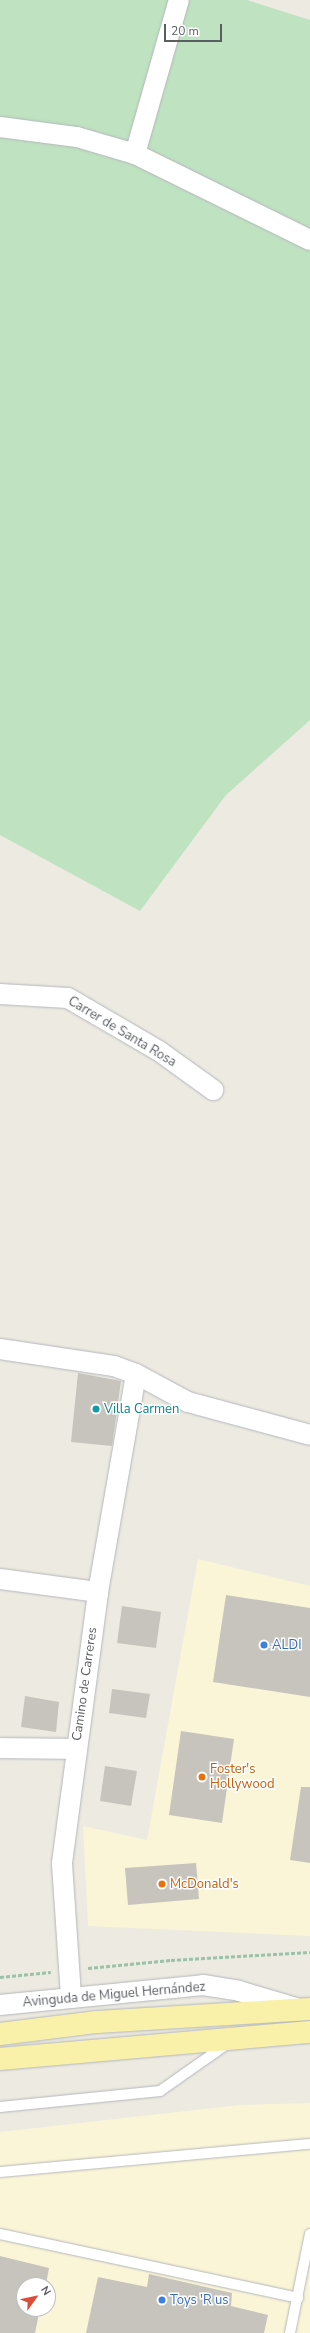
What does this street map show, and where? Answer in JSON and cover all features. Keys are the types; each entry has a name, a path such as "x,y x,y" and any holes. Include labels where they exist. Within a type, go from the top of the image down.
{"main road":[{"path":"0,2034 97,2022 304,2009"},
{"path":"0,2060 310,2032"}],"street":[{"path":"135,154 180,0"},
{"path":"0,127 77,137 135,154 310,240"},
{"name":"Carrer de Santa Rosa","path":"0,994 68,998 159,1052 213,1090"},
{"path":"0,1349 114,1366 136,1374 188,1402 310,1435"},
{"name":"Camino de Carreres","path":"71,1996 62,1863 98,1592 136,1374"},
{"path":"0,1579 98,1592"},
{"path":"0,1748 77,1749"},
{"name":"Avinguda de Miguel Hernández","path":"0,2005 71,1996 203,1985 239,1990 304,2009"}],"lane":[{"path":"0,2107 160,2091 237,2038"},
{"path":"0,2172 310,2144"},
{"path":"0,2234 298,2298"},
{"path":"290,2333 310,2234"}],"path":[{"path":"0,1977 171,1960 310,1952"}],"shaded area":[{"path":"198,1559 310,1586 310,1936 88,1926 83,1826 147,1840"},
{"path":"310,2103 310,2333 0,2333 0,2132 240,2105"}],"green space":[{"path":"0,0 247,0 310,20 310,720 226,795 140,911 0,835"}],"building":[{"name":"Villa Carmen","path":"78,1373 121,1381 112,1446 71,1442"},
{"name":"ALDI","path":"226,1595 310,1608 310,1697 213,1682"},
{"path":"122,1606 161,1612 156,1648 117,1643"},
{"path":"112,1689 150,1694 146,1718 109,1713"},
{"path":"25,1696 59,1702 56,1732 21,1727"},
{"name":"Foster's Hollywood","path":"181,1731 234,1739 222,1823 169,1815"},
{"path":"105,1766 137,1771 131,1806 100,1801"},
{"path":"301,1787 310,1787 310,1863 290,1860"},
{"name":"McDonald's","path":"196,1863 199,1899 128,1905 125,1868"},
{"path":"0,2256 49,2268 47,2277 16,2277 16,2317 38,2317 35,2333 0,2333"},
{"name":"Toys 'R us","path":"149,2274 232,2293 231,2306 268,2315 264,2333 86,2333 98,2277 147,2287"}],"place":[{"name":"Villa Carmen","path":"96,1409"},
{"name":"ALDI","path":"264,1645"},
{"name":"Foster's Hollywood","path":"202,1777"},
{"name":"McDonald's","path":"162,1884"},
{"name":"Toys 'R us","path":"162,2300"}]}
